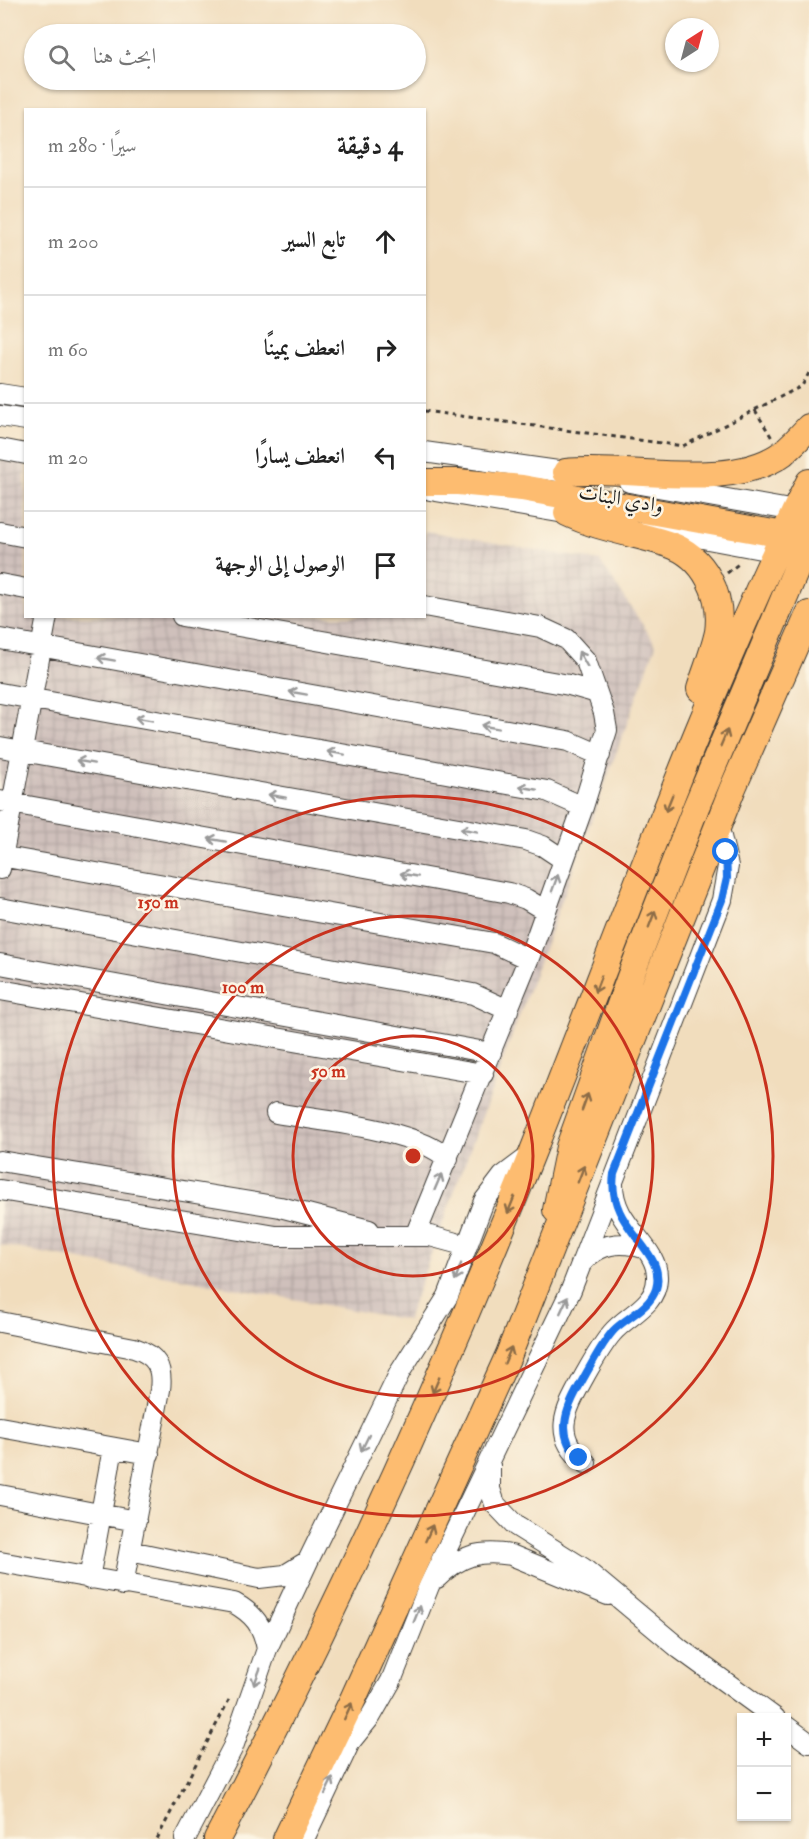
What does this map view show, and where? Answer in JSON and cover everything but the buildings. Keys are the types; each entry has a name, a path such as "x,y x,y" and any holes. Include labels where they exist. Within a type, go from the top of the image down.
{"main road":[{"path":"566,472 603,469 716,474 752,467 782,454 809,427"},
{"path":"426,482 458,482 522,488 800,538"},
{"path":"556,1240 558,1194 569,1147 630,977 800,538 809,482"},
{"path":"567,513 593,525 671,544 686,552 709,576 716,595 718,629 699,691 691,748"},
{"path":"217,1839 315,1646 394,1478 469,1307 531,1155 691,748 800,538"},
{"path":"286,1839 457,1472 556,1240 718,824 809,614"},
{"path":"732,790 769,742 809,651"},
{"path":"222,1839 231,1812"}],"street":[{"path":"0,394 24,398"},
{"path":"0,416 24,420"},
{"path":"0,449 24,454"},
{"name":"وادي البنات","path":"426,452 566,472 800,538"},
{"name":"وادي البنات","path":"426,489 567,513 800,538"},
{"path":"0,532 24,537"},
{"path":"0,584 24,589"},
{"path":"415,1236 528,959 606,739 606,722 597,693 586,661 574,645 558,634 540,627 426,606"},
{"path":"46,618 22,750 6,802 1,860 494,943 528,959"},
{"path":"193,618 569,685 597,693"},
{"path":"0,639 568,741 600,755"},
{"path":"0,693 547,791 583,807"},
{"path":"0,747 526,840 543,846 564,860"},
{"path":"6,802 509,893 526,899 546,911"},
{"path":"304,1839 350,1742 372,1716 391,1681 429,1586 560,1313 580,1266 722,900 728,866 718,824"},
{"path":"0,908 473,994 508,1010"},
{"path":"0,964 491,1053"},
{"path":"0,990 483,1074"},
{"path":"276,1113 409,1137 433,1147 448,1159"},
{"path":"185,1839 233,1747 267,1649 308,1561 400,1372 448,1296 478,1213 503,1176 531,1155"},
{"path":"0,1161 280,1207 390,1236"},
{"path":"586,1463 573,1452 566,1437 566,1412 603,1345 623,1322 644,1307 656,1289 656,1268 646,1249 617,1211 613,1193 614,1174"},
{"path":"0,1190 276,1236 415,1236 443,1238 467,1246"},
{"path":"580,1266 592,1253 607,1245 627,1244 646,1249"},
{"path":"0,1322 148,1352 158,1362 162,1376 123,1585"},
{"path":"0,1427 149,1454"},
{"path":"89,1580 113,1448"},
{"path":"491,1456 490,1489 495,1504 516,1526 583,1568 680,1649 768,1713"},
{"path":"0,1495 136,1521"},
{"path":"130,1551 259,1578 285,1575 308,1561"},
{"path":"429,1586 452,1563 477,1554 494,1552 511,1555 616,1597"},
{"path":"0,1562 89,1580 234,1603 247,1610 258,1621 267,1649"},
{"path":"791,1730 809,1743"}],"path":[{"path":"426,411 683,446 802,387 809,373"},
{"path":"755,410 782,454"},
{"path":"157,1839 230,1698"}],"shaded area":[{"path":"0,459 24,463 24,618 426,618 426,531 600,561 656,645 407,1320 0,1245"}],"route":[{"path":"579,1458 569,1445 564,1429 569,1404 612,1333 644,1307 656,1289 656,1268 652,1258 617,1211 613,1193 614,1174 722,900 728,866 726,852"}]}
